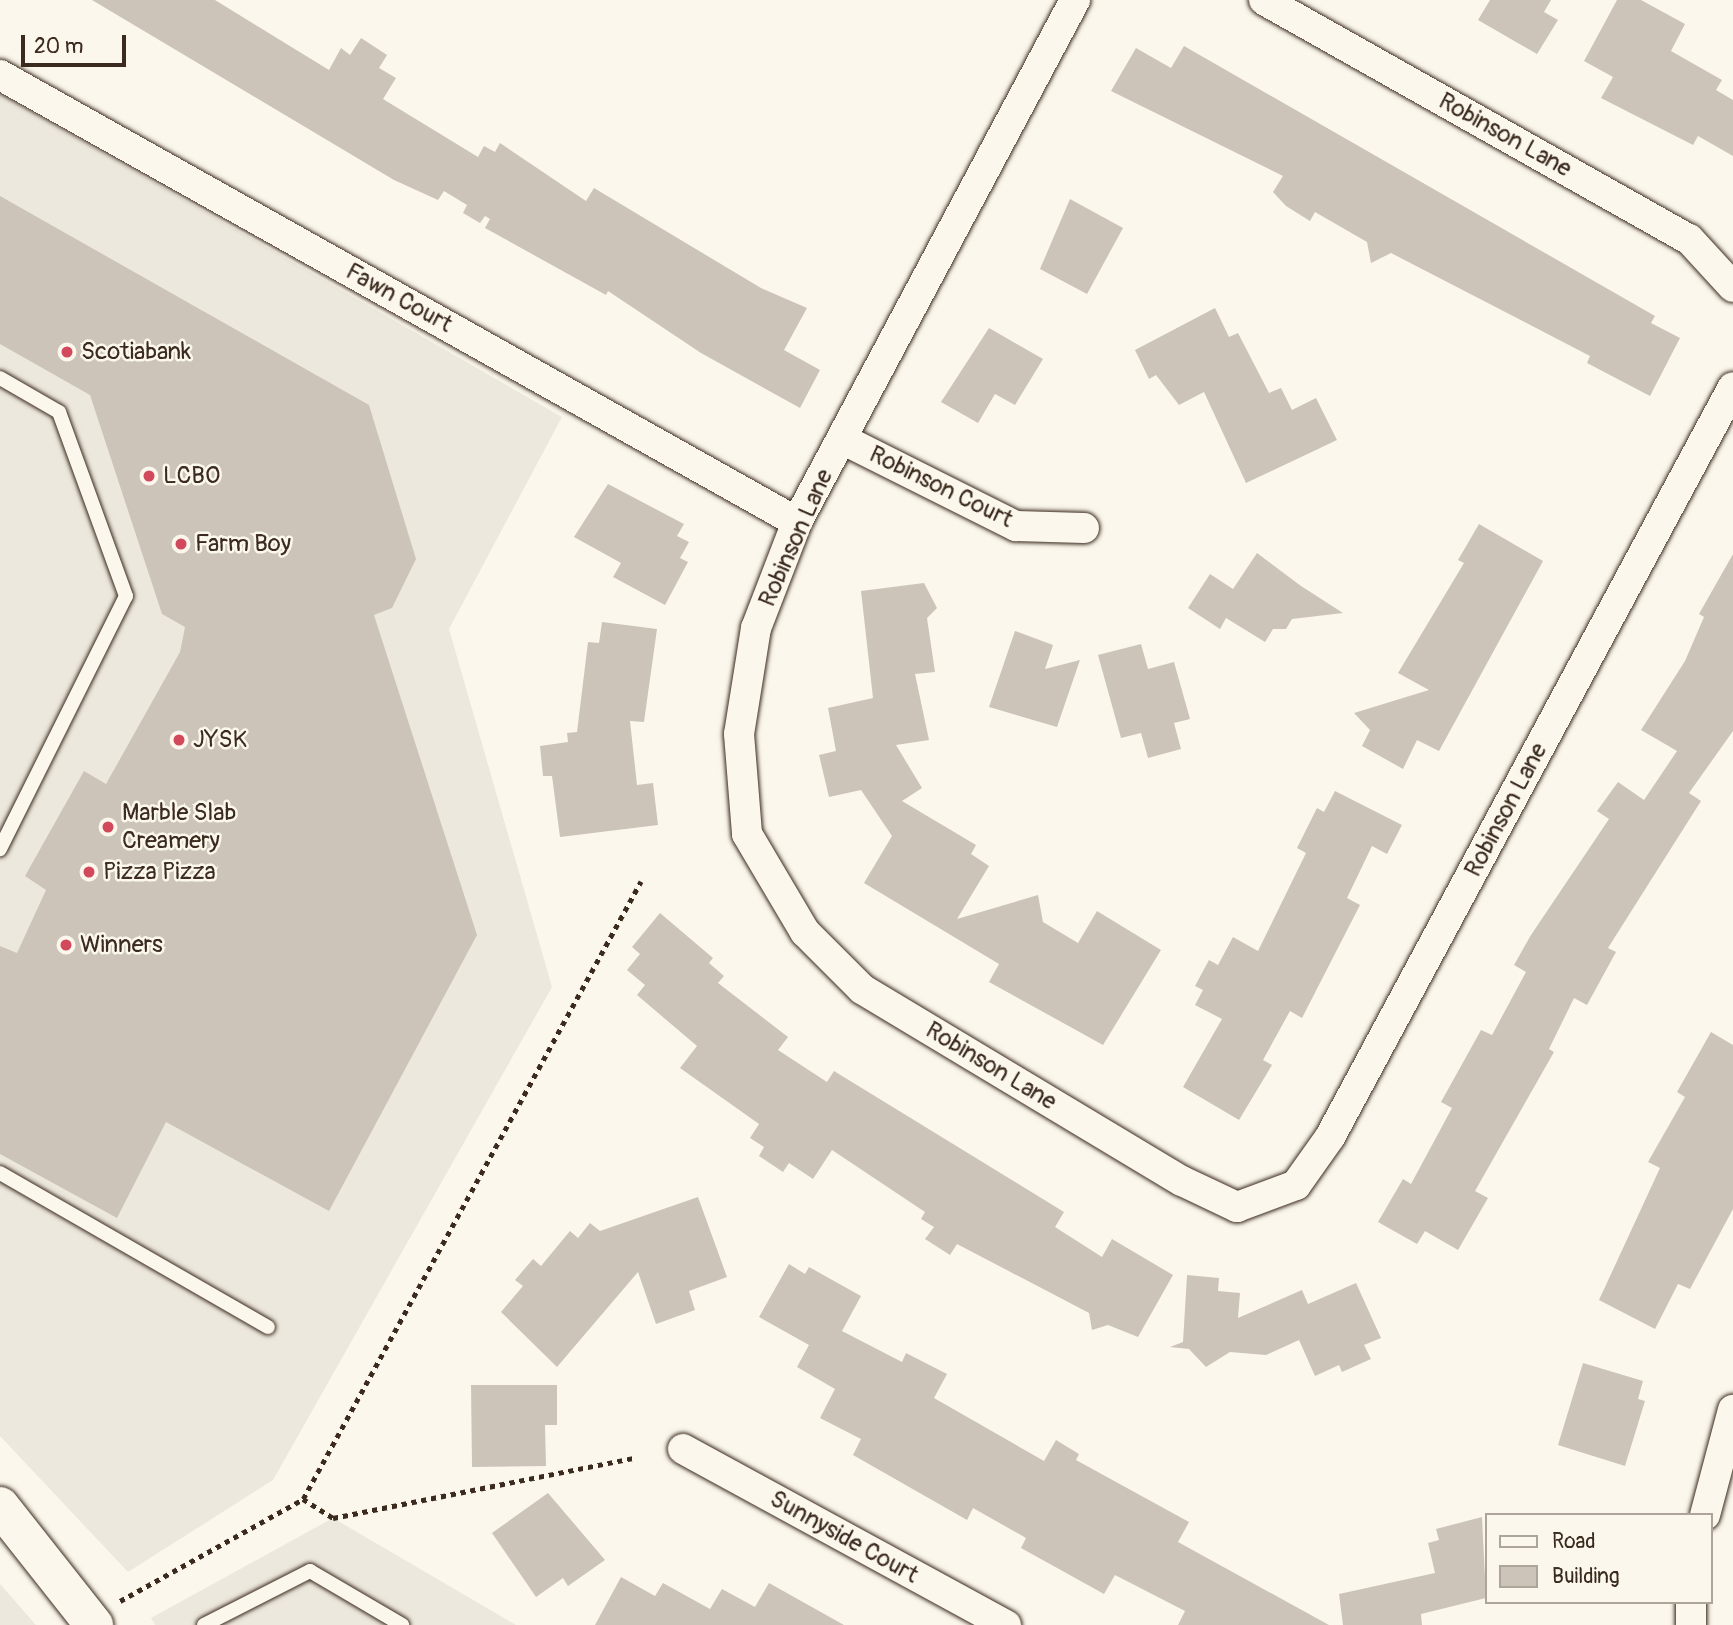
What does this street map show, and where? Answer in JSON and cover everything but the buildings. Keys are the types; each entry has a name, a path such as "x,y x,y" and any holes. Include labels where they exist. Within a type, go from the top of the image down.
{"street":[{"name":"Robinson Lane","path":"1075,0 797,522 756,628 739,734 747,835 805,932 862,989 1182,1181 1237,1207 1296,1185 1330,1138 1733,387"},
{"name":"Robinson Lane","path":"1264,0 1689,239 1733,287"},
{"name":"Fawn Court","path":"0,75 797,522"},
{"name":"Robinson Court","path":"842,439 1016,526 1084,528"},
{"path":"1706,1513 1733,1410"},
{"name":"Sunnyside Court","path":"683,1449 1006,1625"},
{"path":"0,1506 92,1621"},
{"path":"1691,1604 1691,1625"}],"lane":[{"path":"0,378 59,412 125,596 0,849"},
{"path":"0,1172 268,1327"},
{"path":"204,1625 310,1572 401,1625"}],"path":[{"path":"92,1621 303,1499 641,881"},
{"path":"303,1499 333,1518 634,1458"}],"shaded area":[{"path":"0,94 562,417 449,629 552,987 273,1480 128,1572 0,1436"},
{"path":"333,1518 516,1625 155,1625 151,1618"},
{"path":"0,1584 36,1625 0,1625"}],"place":[{"name":"Scotiabank","path":"67,352"},
{"name":"LCBO","path":"149,476"},
{"name":"Farm Boy","path":"181,544"},
{"name":"JYSK","path":"179,740"},
{"name":"Marble Slab Creamery","path":"108,827"},
{"name":"Pizza Pizza","path":"89,872"},
{"name":"Winners","path":"66,945"}]}
